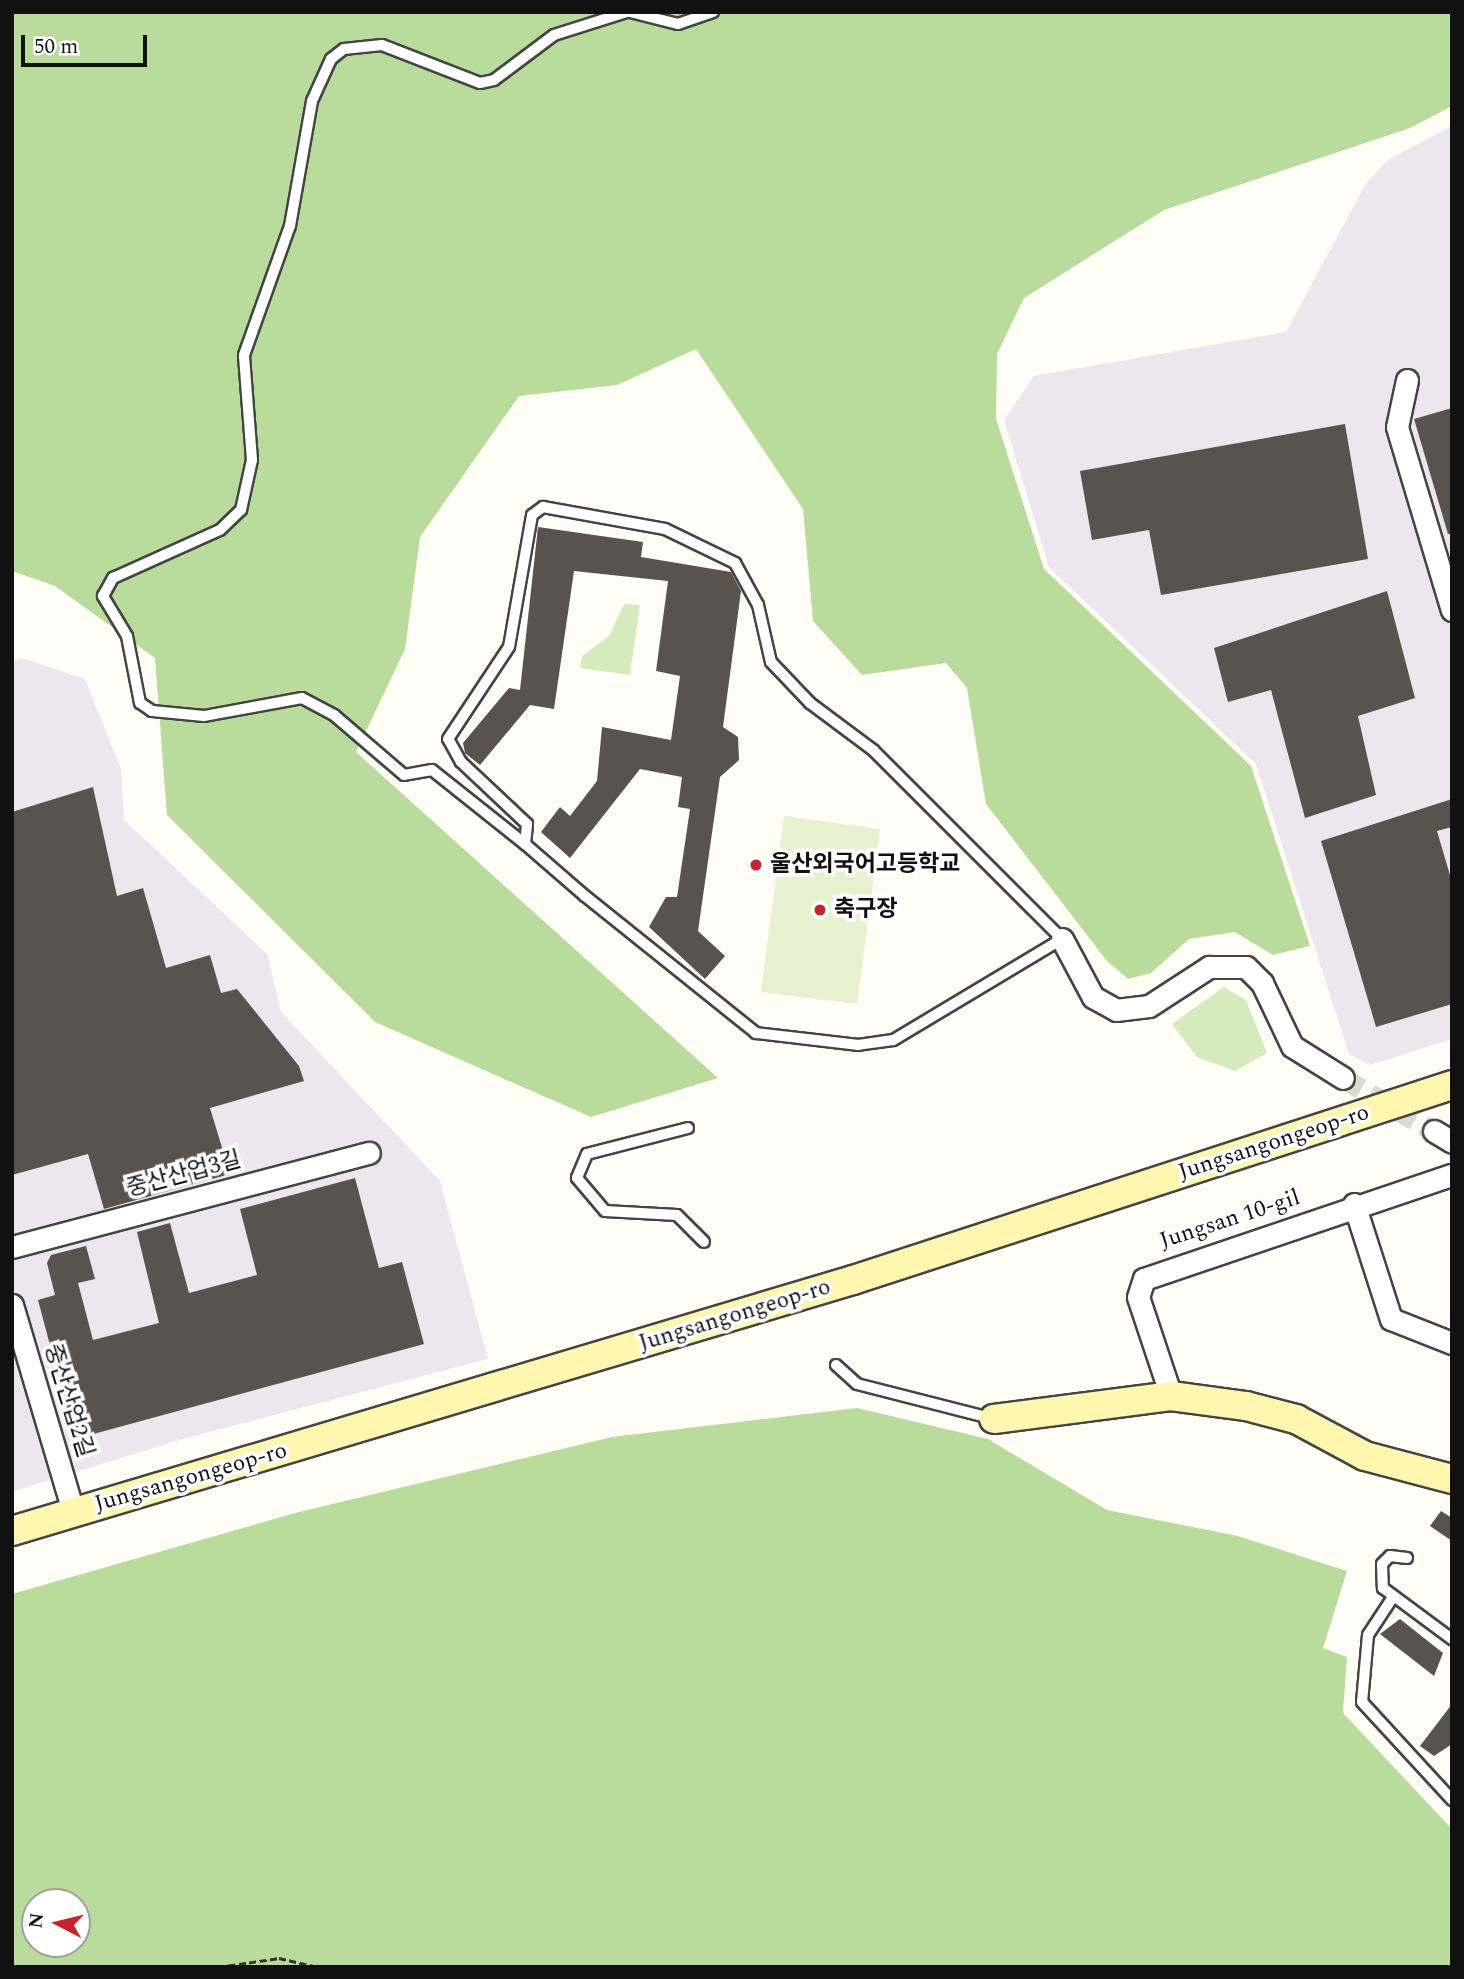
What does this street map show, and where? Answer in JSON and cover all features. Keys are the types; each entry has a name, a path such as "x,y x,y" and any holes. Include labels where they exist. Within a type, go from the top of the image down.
{"street":[{"path":"1407,380 1397,427 1452,610"},
{"path":"1062,939 1093,997 1116,1010 1149,1006 1209,967 1246,967 1262,983 1292,1045 1343,1078"},
{"name":"Jungsangongeop-ro","path":"12,1531 853,1280 1452,1085"},
{"name":"중산산업3길","path":"12,1247 369,1153"},
{"name":"Jungsan 10-gil","path":"1171,1396 1139,1297 1143,1279 1354,1204 1452,1175"},
{"path":"1354,1204 1391,1319 1452,1343"},
{"name":"중산산업2길","path":"12,1305 73,1511"},
{"path":"994,1419 1171,1396 1296,1419 1365,1457 1452,1479"}],"lane":[{"path":"525,844 527,824 461,762 448,739 509,648 532,515 543,508 665,529 735,563 758,605 771,662 810,703 873,750 1062,939 883,1045 765,1035 432,770 404,775 334,715 302,698 204,716 152,711 140,703 127,636 103,596 113,578 220,530 242,510 252,460 244,355 290,226 312,101 331,59 344,49 382,45 480,83 494,80 554,35 629,12 678,24 713,12"},
{"path":"688,1128 587,1154 577,1178 605,1211 677,1215 704,1242"},
{"path":"836,1365 858,1384 994,1419"},
{"path":"1407,1558 1390,1556 1382,1564 1379,1576 1392,1597 1452,1639"},
{"path":"1392,1597 1368,1635 1362,1702 1452,1800"}],"path":[{"path":"218,1967 279,1958 318,1967"},
{"path":"338,1967 369,1967"}],"shaded area":[{"path":"1452,126 1452,1039 1370,1065 1349,1054 1256,764 1049,567 1004,420 1034,376 1286,332 1365,185 1389,159"},
{"path":"22,658 85,679 121,769 124,820 267,954 281,1012 440,1181 488,1359 182,1439 12,1492 12,661"}],"green space":[{"path":"12,12 1452,12 1452,106 1410,128 1164,210 1024,298 997,354 996,419 1044,569 1251,766 1310,946 1273,955 1235,932 1189,939 1151,973 1128,979 1107,961 986,804 967,688 946,663 862,675 813,621 803,509 696,349 617,385 519,396 420,537 405,649 356,752 718,1078 591,1117 375,1022 167,815 155,658 55,586 12,571"},
{"path":"624,604 640,605 630,675 580,668 582,656 609,636"},
{"name":"축구장","path":"784,816 880,829 857,1004 761,992"},
{"path":"1224,987 1246,1000 1267,1053 1235,1071 1197,1057 1172,1024"},
{"path":"857,1408 988,1439 1107,1510 1238,1536 1347,1571 1323,1648 1347,1657 1343,1713 1452,1829 1452,1967 12,1967 12,1594 299,1512 612,1437"}],"building":[{"path":"1452,408 1452,534 1448,534 1414,419"},
{"path":"1345,424 1368,559 1161,595 1149,530 1092,540 1080,471"},
{"path":"538,527 643,542 641,557 731,572 741,591 723,727 738,737 739,760 720,777 698,931 725,956 705,979 649,927 666,897 677,897 690,809 678,807 682,777 640,769 570,858 541,832 560,807 570,816 597,781 602,727 671,740 680,676 656,671 668,581 574,571 554,709 530,705 480,765 465,753 463,743 509,688 520,690"},
{"path":"1387,591 1415,698 1358,716 1376,795 1305,818 1271,690 1228,702 1214,648"},
{"path":"93,787 117,896 143,888 166,968 210,955 221,993 237,989 299,1066 304,1081 210,1108 230,1174 104,1209 88,1154 12,1175 12,812"},
{"path":"1452,799 1452,827 1437,831 1452,882 1452,1004 1376,1027 1321,841"},
{"path":"355,1178 379,1268 402,1262 424,1344 75,1439 38,1300 55,1295 47,1263 51,1255 86,1246 95,1279 78,1283 93,1340 159,1323 137,1232 170,1223 189,1293 257,1275 240,1209"},
{"path":"1441,1511 1452,1518 1452,1541 1430,1526"},
{"path":"1400,1619 1443,1653 1434,1676 1380,1634"},
{"path":"1452,1704 1452,1744 1434,1756 1420,1746"}],"tunnel":[{"path":"1343,1078 1434,1131"}],"place":[{"name":"울산외국어고등학교","path":"756,865"},
{"name":"축구장","path":"820,910"}]}
